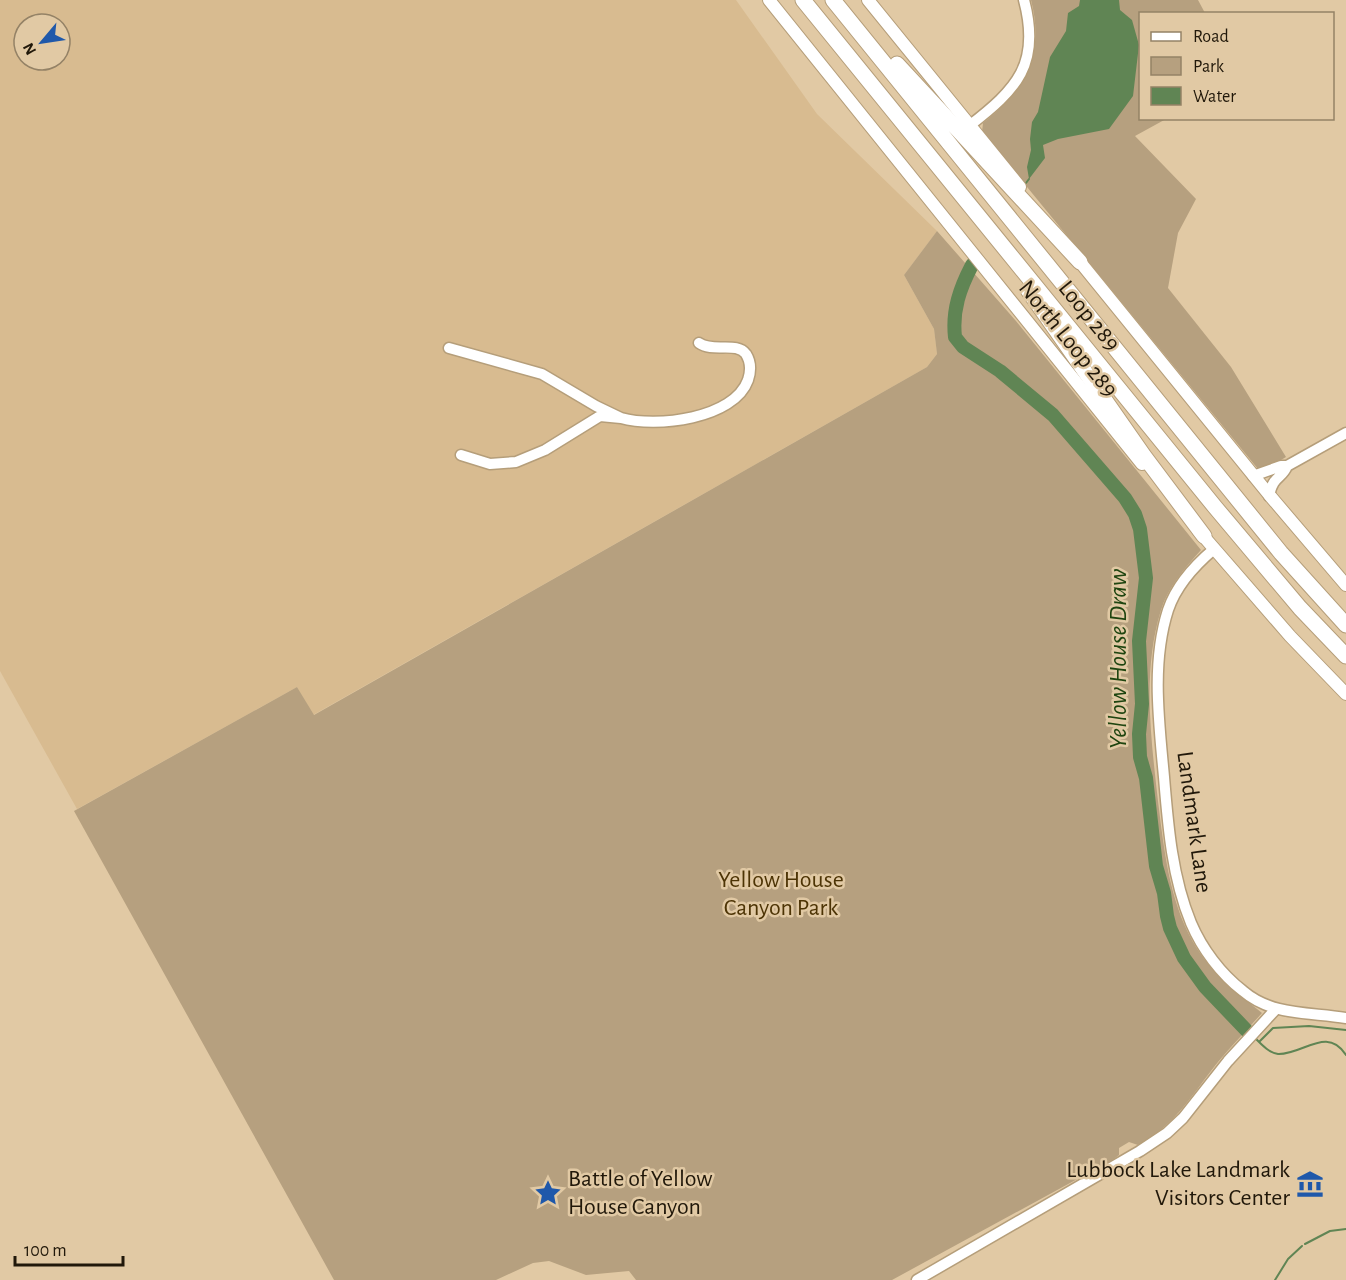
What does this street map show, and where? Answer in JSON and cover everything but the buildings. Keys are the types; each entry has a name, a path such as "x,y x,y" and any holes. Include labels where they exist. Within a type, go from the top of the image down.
{"highway":[{"name":"Loop 289","path":"803,0 1266,569 1346,656"},
{"name":"Loop 289","path":"833,0 1281,553 1346,625"},
{"path":"841,0 965,140 1080,262"},
{"path":"986,225 1014,270 1118,420 1209,543"}],"main road":[{"name":"North Loop 289","path":"769,0 871,124 1102,415 1290,636 1346,694"},
{"path":"868,0 1269,496 1346,585"}],"street":[{"path":"969,126 1004,98 1019,78 1030,42 1024,0"},
{"path":"461,455 490,464 516,462 545,450 600,416 648,423 713,412 740,395 746,386 751,365 746,353 735,347 715,349 699,343"},
{"path":"449,348 542,374 621,418"},
{"path":"1253,476 1287,466 1346,433"},
{"path":"1269,496 1274,479 1284,472 1287,466"},
{"name":"Landmark Lane","path":"1209,543 1199,562 1176,592 1163,629 1159,663 1158,704 1171,842 1177,878 1191,924 1204,947 1241,990 1252,999 1275,1010 1346,1018"},
{"path":"917,1280 1140,1151 1167,1133 1190,1111 1228,1061 1275,1010"}],"shaded area":[{"path":"0,0 736,0 817,114 937,231 904,275 934,329 937,354 927,367 313,715 297,687 77,809 0,671"}],"green space":[{"path":"1031,0 1198,0 1204,12 1139,12 1139,120 1164,120 1135,136 1196,199 1178,233 1168,288 1231,367 1286,457 1266,469 1258,469 982,132 983,123 1010,97 1028,69 1033,54 1035,19"},
{"name":"Yellow House Canyon Park","path":"937,231 1016,321 1201,550 1168,593 1155,633 1150,705 1155,777 1169,873 1185,926 1207,963 1262,1013 1218,1062 1182,1108 1151,1137 1138,1145 1129,1142 1119,1148 1119,1155 1114,1159 892,1280 636,1280 629,1271 586,1275 549,1261 533,1263 496,1280 334,1280 74,811 297,687 314,715 927,367 937,354 934,329 904,275"}],"water":[{"path":"1080,0 1119,0 1120,10 1132,20 1139,45 1133,96 1109,129 1058,139 1043,145 1045,158 1029,179 1027,167 1031,150 1032,122 1038,112 1050,57 1066,31 1068,13 1079,6"}],"waterway":[{"name":"Yellow House Draw","path":"1026,183 1029,179"},
{"name":"Yellow House Draw","path":"972,265 958,300 954,327 955,337 963,347 1000,371 1053,415 1125,498 1135,514 1140,529 1146,578 1139,641 1142,704 1139,734 1140,757 1146,778 1156,866 1164,893 1170,928 1184,958 1205,987 1248,1032"},
{"path":"1259,1042 1273,1028 1309,1026 1346,1030"},
{"name":"Yellow House Draw","path":"1255,1038 1268,1050 1278,1054 1314,1044 1331,1042 1339,1046 1346,1055"},
{"name":"Yellow House Draw","path":"1305,1244 1330,1231 1346,1229"},
{"name":"Yellow House Draw","path":"1275,1280 1288,1259 1302,1246"}],"place":[{"name":"Lubbock Lake Landmark Visitors Center","path":"1310,1184"},
{"name":"Battle of Yellow House Canyon","path":"548,1193"}]}
